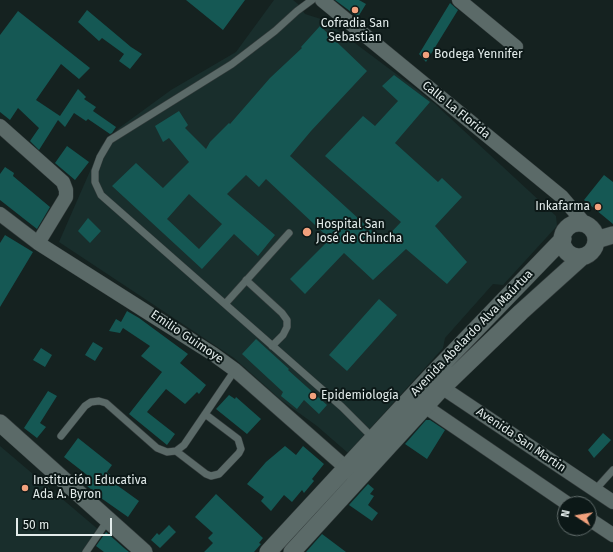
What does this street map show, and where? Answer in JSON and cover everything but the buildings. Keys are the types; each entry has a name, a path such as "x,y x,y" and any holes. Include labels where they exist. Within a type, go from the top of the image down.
{"street":[{"name":"Calle La Florida","path":"321,0 562,197 585,224"},
{"path":"460,0 516,47"},
{"path":"0,126 63,182 66,190 66,197 38,243"},
{"name":"Emilio Guimoye","path":"0,214 38,243 179,331 235,370 347,467 359,480"},
{"path":"575,224 585,224 593,230 596,240 594,249 591,253 582,257 572,256 568,253 563,244 564,234 570,226 575,224"},
{"path":"596,240 613,235"},
{"name":"Avenida Abelardo Alva Maúrtua","path":"268,552 413,395 563,238"},
{"name":"Avenida Abelardo Alva Maúrtua","path":"292,552 442,388 521,312 582,257"},
{"path":"505,298 521,312"},
{"name":"Avenida San Martin","path":"429,378 613,502"},
{"path":"413,395 426,407 557,496"},
{"path":"0,424 144,552"},
{"path":"597,524 613,535"}],"lane":[{"path":"321,0 296,11 275,31 232,64 110,140 100,157 95,171 95,182 101,195 342,407 373,438"},
{"path":"225,304 289,233"},
{"path":"246,280 282,313 287,320 287,327 283,335 272,346"},
{"path":"61,436 85,406 91,402 99,401 106,403 157,448 167,452 176,451 184,445 235,370"},
{"path":"176,451 206,474 211,476 219,474 238,453 241,449 238,439 205,414"},
{"path":"595,490 613,470"},
{"path":"86,552 108,520"}],"shaded area":[{"name":"Hospital San José de Chincha","path":"274,0 293,0 305,14 324,20 419,91 556,216 557,226 503,285 493,284 445,338 443,348 348,453 317,426 281,400 234,358 59,242 101,146 119,128 171,90 236,52"},
{"name":"Institución Educativa Ada A. Byron","path":"0,446 100,531 86,552 0,552"}],"place":[{"name":"Cofradia San Sebastian","path":"355,10"},
{"name":"Bodega Yennifer","path":"426,55"},
{"name":"Inkafarma","path":"598,207"},
{"name":"Hospital San José de Chincha","path":"307,232"},
{"name":"Epidemiología","path":"313,396"},
{"name":"Institución Educativa Ada A. Byron","path":"25,488"}]}
